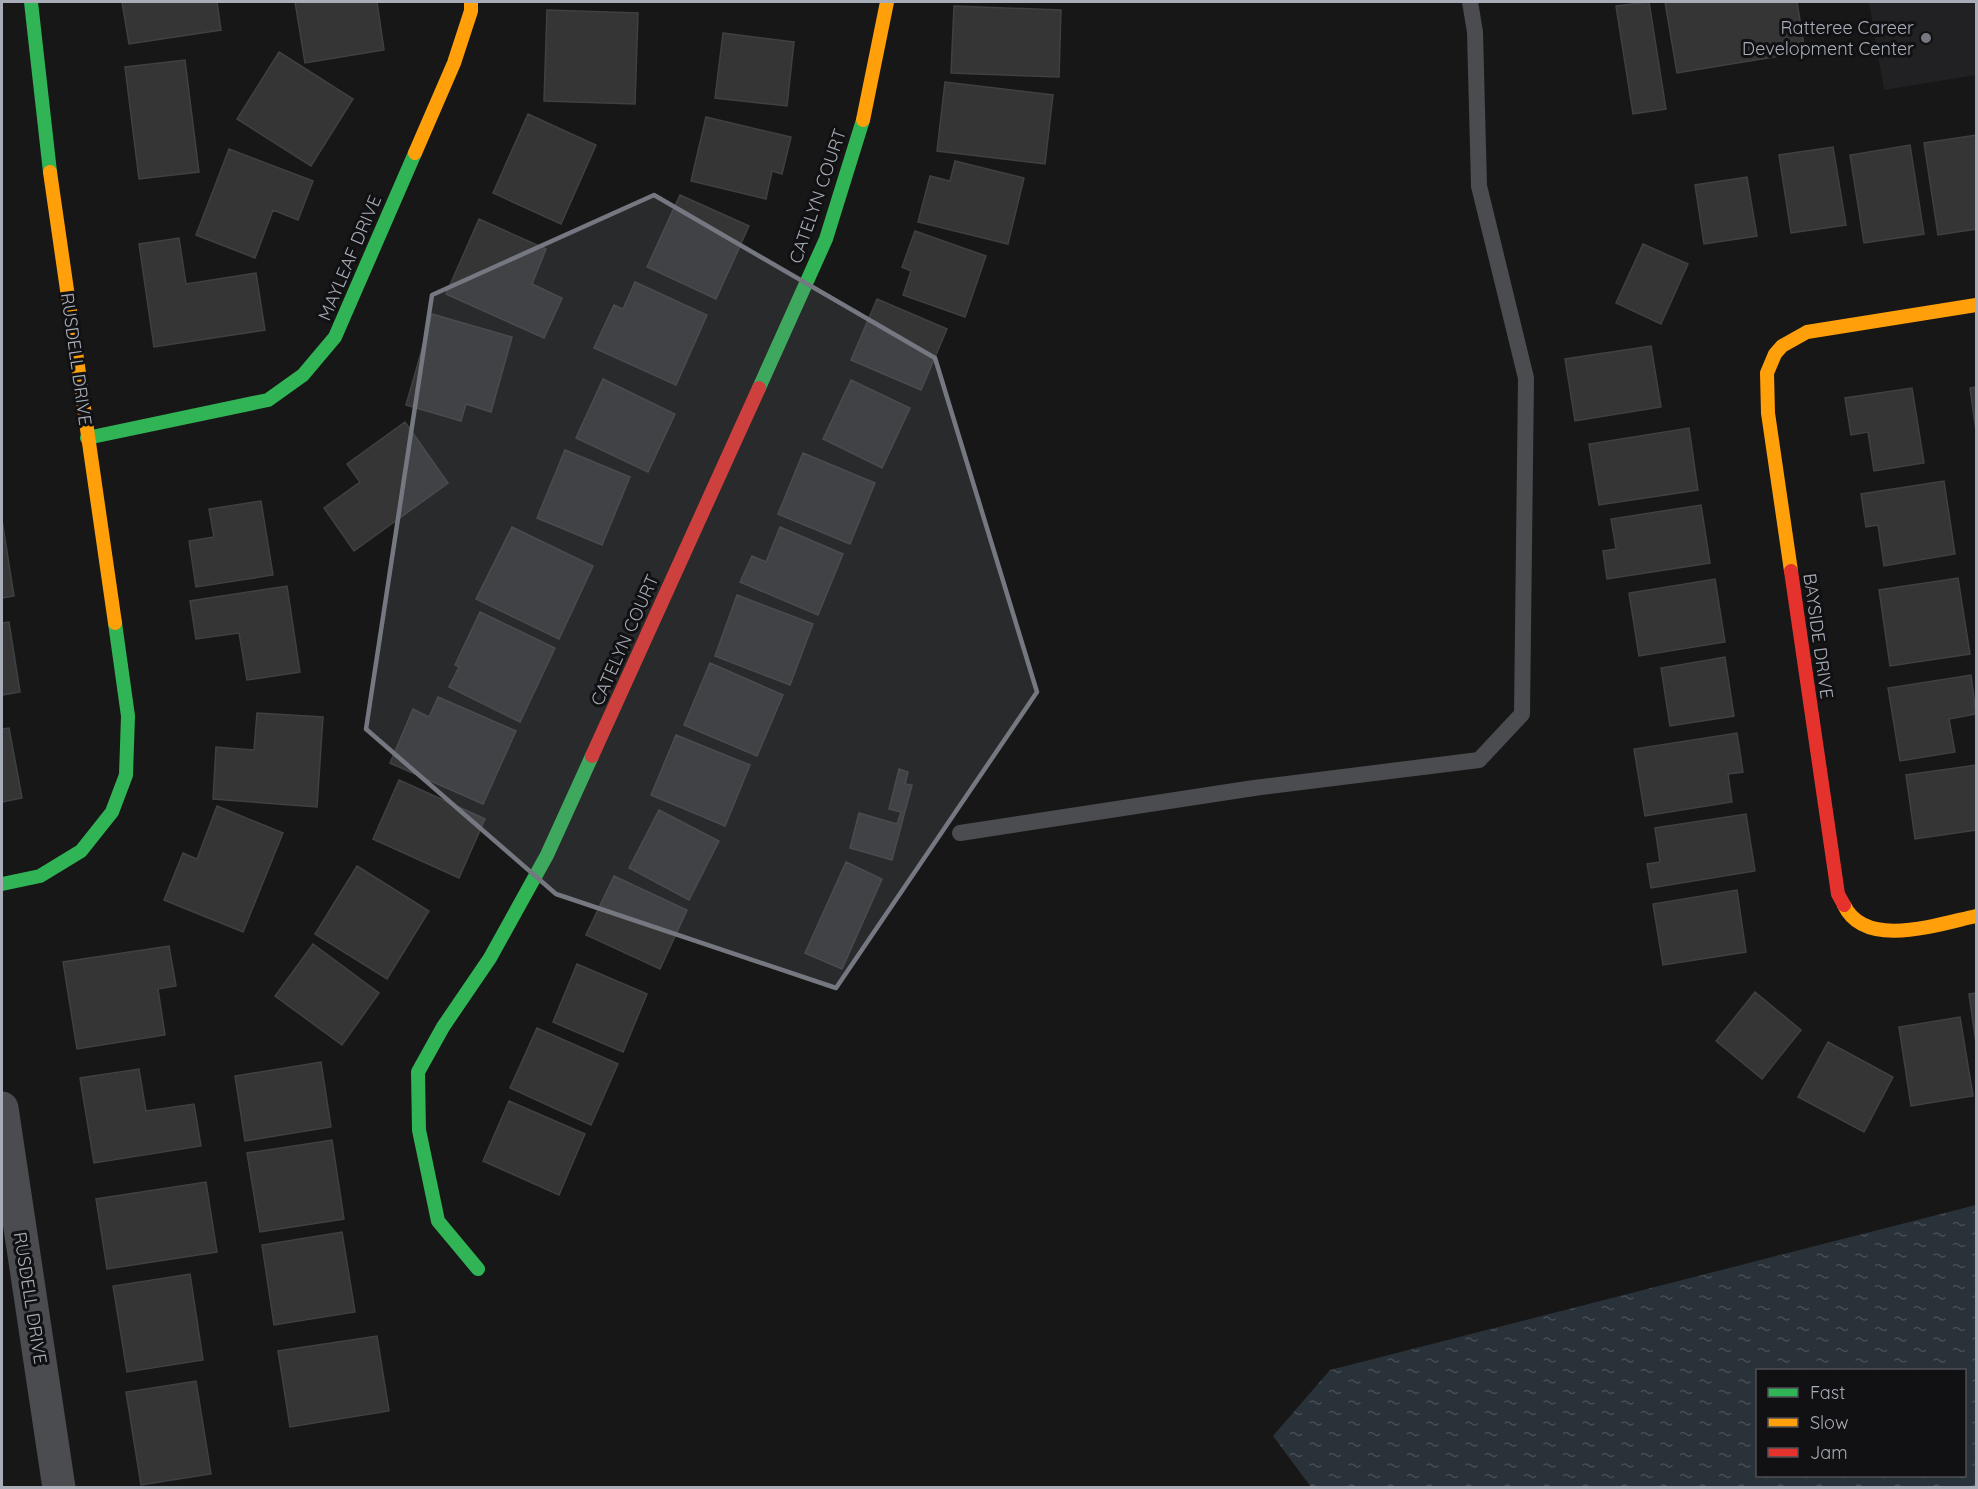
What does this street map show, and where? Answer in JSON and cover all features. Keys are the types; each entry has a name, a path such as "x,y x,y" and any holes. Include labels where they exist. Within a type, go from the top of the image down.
{"street":[{"name":"RUSDELL DRIVE","path":"2,884 40,876 81,851 112,812 126,775 128,716 51,179 31,2"},
{"name":"MAYLEAF DRIVE","path":"87,438 268,400 303,375 335,337 454,63 471,11 471,2"},
{"name":"CATELYN COURT","path":"478,1269 438,1221 419,1130 418,1072 443,1027 490,958 547,855 826,239 864,117 887,2"},
{"name":"BAYSIDE DRIVE","path":"1977,305 1807,332 1788,339 1773,354 1765,376 1768,413 1838,894 1853,920 1879,931 1899,931 1977,916"},
{"name":"RUSDELL DRIVE","path":"2,1108 16,1299 59,1488"}],"lane":[{"path":"960,833 1254,788 1479,760 1522,714 1526,378 1479,186 1475,32 1470,2"}],"highlighted area":[{"path":"654,195 935,358 1037,692 836,988 556,894 366,729 432,295"}],"shaded area":[{"name":"Ratteree Career Development Center","path":"1869,2 1976,2 1976,75 1884,90"}],"water":[{"path":"1976,1205 1976,1487 1311,1487 1273,1436 1330,1370"}],"building":[{"path":"122,2 217,2 221,30 129,44"},
{"path":"295,2 377,2 384,50 305,63"},
{"path":"1649,2 1666,109 1633,114 1616,6"},
{"path":"1665,2 1797,2 1805,52 1677,73"},
{"path":"954,6 1061,10 1059,77 951,73"},
{"path":"547,10 638,13 635,104 544,101"},
{"path":"723,33 794,42 787,106 715,98"},
{"path":"279,52 353,99 311,166 237,119"},
{"path":"185,60 199,172 139,179 125,67"},
{"path":"945,82 1053,95 1045,164 937,151"},
{"path":"528,114 596,145 561,224 493,193"},
{"path":"706,117 791,137 782,174 772,171 766,199 691,181"},
{"path":"1976,135 1976,229 1938,235 1924,143"},
{"path":"1910,145 1924,234 1864,243 1850,155"},
{"path":"1833,147 1846,225 1791,233 1779,155"},
{"path":"229,149 313,181 298,220 273,210 255,258 196,235"},
{"path":"955,161 1024,178 1008,244 918,222 930,176 950,181"},
{"path":"1747,177 1757,236 1704,244 1695,185"},
{"path":"680,195 749,226 716,299 647,267"},
{"path":"479,219 546,249 532,284 562,298 544,338 446,294"},
{"path":"915,231 986,256 965,317 903,295 911,271 902,267"},
{"path":"179,238 186,284 256,273 265,330 154,347 139,244"},
{"path":"1643,244 1688,264 1661,324 1616,303"},
{"path":"635,282 707,315 676,385 594,348 614,305 623,309"},
{"path":"877,299 947,329 921,390 851,360"},
{"path":"432,314 512,337 491,412 466,404 461,421 406,405"},
{"path":"1651,346 1661,407 1575,421 1565,359"},
{"path":"603,379 675,414 648,472 576,438"},
{"path":"851,380 910,408 882,468 823,439"},
{"path":"1976,387 1976,431 1970,388"},
{"path":"1912,388 1924,463 1874,471 1868,432 1851,435 1845,398"},
{"path":"405,422 448,483 354,551 324,508 360,482 347,464"},
{"path":"1689,428 1698,490 1599,505 1589,444"},
{"path":"565,450 630,477 602,545 537,518"},
{"path":"803,453 875,483 850,544 778,514"},
{"path":"1944,481 1955,554 1884,566 1878,525 1866,527 1861,494"},
{"path":"261,501 273,575 196,587 189,541 214,537 209,509"},
{"path":"1701,505 1710,563 1607,579 1603,551 1616,549 1611,519"},
{"path":"2,520 14,596 2,598"},
{"path":"512,527 593,566 559,639 476,599"},
{"path":"780,527 843,554 818,615 740,582 752,556 766,562"},
{"path":"1958,578 1970,654 1890,666 1879,590"},
{"path":"1715,579 1725,642 1639,656 1629,593"},
{"path":"287,586 300,672 247,680 239,633 196,639 190,601"},
{"path":"737,595 813,624 790,685 715,656"},
{"path":"480,612 555,648 520,722 449,687 459,667 455,665"},
{"path":"9,622 20,692 2,695 2,623"},
{"path":"1725,657 1734,716 1670,726 1661,668"},
{"path":"710,663 783,695 757,756 684,725"},
{"path":"1971,675 1976,714 1949,719 1955,752 1900,761 1888,688"},
{"path":"438,697 516,731 483,804 390,763 413,709 429,717"},
{"path":"257,713 323,717 317,807 213,799 216,747 254,750"},
{"path":"9,728 22,798 2,802 2,729"},
{"path":"1737,733 1743,772 1728,774 1732,802 1645,816 1634,749"},
{"path":"676,735 750,765 725,826 651,795"},
{"path":"1976,765 1976,830 1915,839 1906,775"},
{"path":"899,769 908,772 905,784 912,785 892,860 850,848 859,813 897,824 901,812 889,809"},
{"path":"399,780 485,819 459,878 373,839"},
{"path":"217,806 283,833 243,932 164,900 183,853 197,859"},
{"path":"659,810 719,841 689,900 629,868"},
{"path":"1746,814 1755,871 1651,888 1647,864 1660,862 1655,828"},
{"path":"846,862 882,879 842,969 805,953"},
{"path":"357,866 429,911 387,979 315,934"},
{"path":"614,876 687,910 660,969 586,935"},
{"path":"1737,890 1746,952 1663,965 1653,904"},
{"path":"313,944 379,993 342,1045 275,996"},
{"path":"169,946 176,986 158,989 165,1035 77,1049 63,962"},
{"path":"577,964 647,994 623,1052 553,1022"},
{"path":"1755,992 1801,1030 1762,1079 1716,1041"},
{"path":"1976,993 1976,1043 1969,994"},
{"path":"1960,1017 1973,1096 1911,1106 1899,1027"},
{"path":"537,1028 618,1064 591,1125 510,1088"},
{"path":"1828,1042 1893,1077 1864,1132 1798,1097"},
{"path":"321,1062 331,1127 245,1141 235,1076"},
{"path":"139,1069 146,1111 194,1104 201,1146 94,1163 80,1078"},
{"path":"509,1101 585,1134 559,1195 483,1161"},
{"path":"332,1140 344,1219 260,1232 247,1153"},
{"path":"206,1182 217,1252 107,1269 96,1199"},
{"path":"342,1232 355,1312 274,1325 262,1245"},
{"path":"190,1274 203,1360 127,1372 113,1286"},
{"path":"377,1336 389,1411 290,1427 278,1351"},
{"path":"196,1381 211,1474 141,1485 126,1392"}],"traffic: fast":[{"path":"31,2 50,172"},
{"path":"759,388 826,239 863,120"},
{"path":"87,438 268,400 303,375 335,337 415,153"},
{"path":"2,884 40,876 81,851 112,812 126,775 128,716 115,623"},
{"path":"478,1269 438,1221 419,1130 418,1072 443,1027 490,958 547,855 592,756"}],"traffic: slow":[{"path":"415,153 454,63 471,11 471,2"},
{"path":"863,120 887,2"},
{"path":"50,172 115,623"},
{"path":"1791,571 1768,413 1767,373 1775,354 1782,346 1807,332 1976,305"},
{"path":"1844,905 1854,919 1868,927 1885,930 1924,928 1976,916"}],"traffic: jam":[{"path":"592,756 759,388"},
{"path":"1791,571 1838,894 1844,905"}],"place":[{"name":"Ratteree Career Development Center","path":"1926,38"}]}
